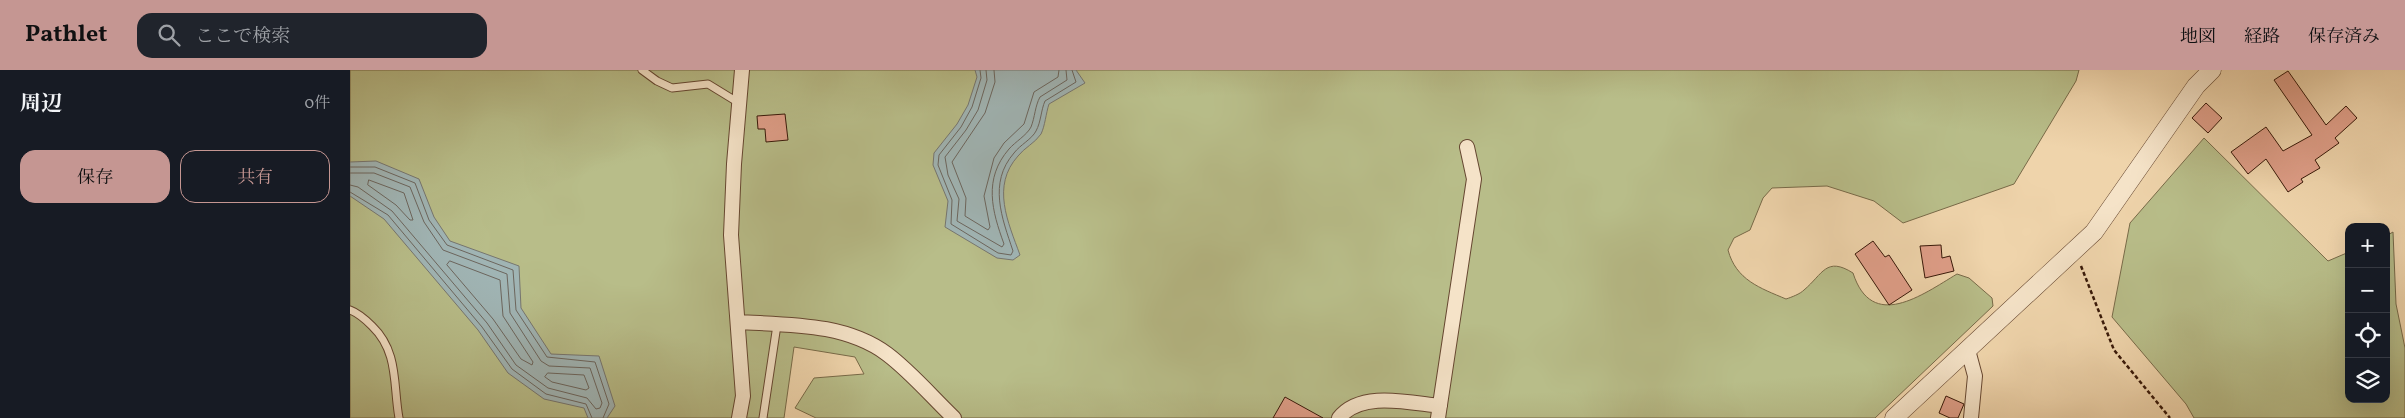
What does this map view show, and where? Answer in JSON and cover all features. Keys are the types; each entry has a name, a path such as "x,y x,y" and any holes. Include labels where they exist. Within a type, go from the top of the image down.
{"street":[{"path":"739,418 743,396 739,322 731,236 734,164 742,70"},
{"path":"1894,418 2075,250 2104,220 2196,86 2212,70"},
{"path":"1339,418 1359,404 1384,400 1439,412 1474,179 1466,147"},
{"path":"739,322 819,327 859,338 887,354 954,418"},
{"path":"1968,350 1975,376 1971,418"}],"lane":[{"path":"642,70 657,81 672,88 708,84 740,103"},
{"path":"350,310 380,333 390,350 395,369 399,418"},
{"path":"764,418 777,324"}],"path":[{"path":"2075,250 2114,350 2170,418"}],"green space":[{"path":"350,70 2079,70 2076,81 2014,184 1903,223 1874,201 1827,186 1772,188 1763,198 1750,230 1734,238 1728,250 1737,269 1758,287 1786,299 1802,291 1825,269 1837,266 1853,273 1861,291 1872,301 1885,305 1914,298 1957,274 1969,278 1992,298 1993,306 1875,418 816,418 795,408 814,378 864,374 855,357 794,347 784,418 350,418"},
{"path":"2204,138 2328,261 2345,254 2345,403 2390,403 2390,234 2393,232 2396,304 2405,348 2405,418 2194,418 2186,404 2112,317 2130,223"}],"water":[{"path":"975,70 1076,70 1085,83 1049,104 1041,134 1020,153 1005,179 1004,204 1020,255 1013,260 997,258 945,227 948,201 933,165 934,153 957,124 968,105 977,77"},
{"path":"376,161 419,179 434,217 450,241 519,266 521,308 551,354 599,356 615,406 607,418 588,418 584,408 544,399 508,373 478,330 384,219 350,196 350,162"}],"building":[{"path":"2288,71 2326,125 2346,106 2357,118 2335,138 2339,143 2315,160 2320,168 2301,179 2303,182 2288,192 2266,159 2248,174 2231,152 2266,127 2283,151 2312,135 2274,80"},
{"path":"2206,103 2222,118 2208,133 2192,118"},
{"path":"785,114 788,140 766,142 765,129 758,129 757,116"},
{"path":"1873,241 1885,257 1889,255 1912,290 1889,305 1855,254"},
{"path":"1941,245 1942,258 1950,256 1954,271 1925,278 1920,246"},
{"path":"1946,396 1964,404 1958,418 1950,418 1939,413"},
{"path":"1285,397 1323,418 1273,418"}]}
